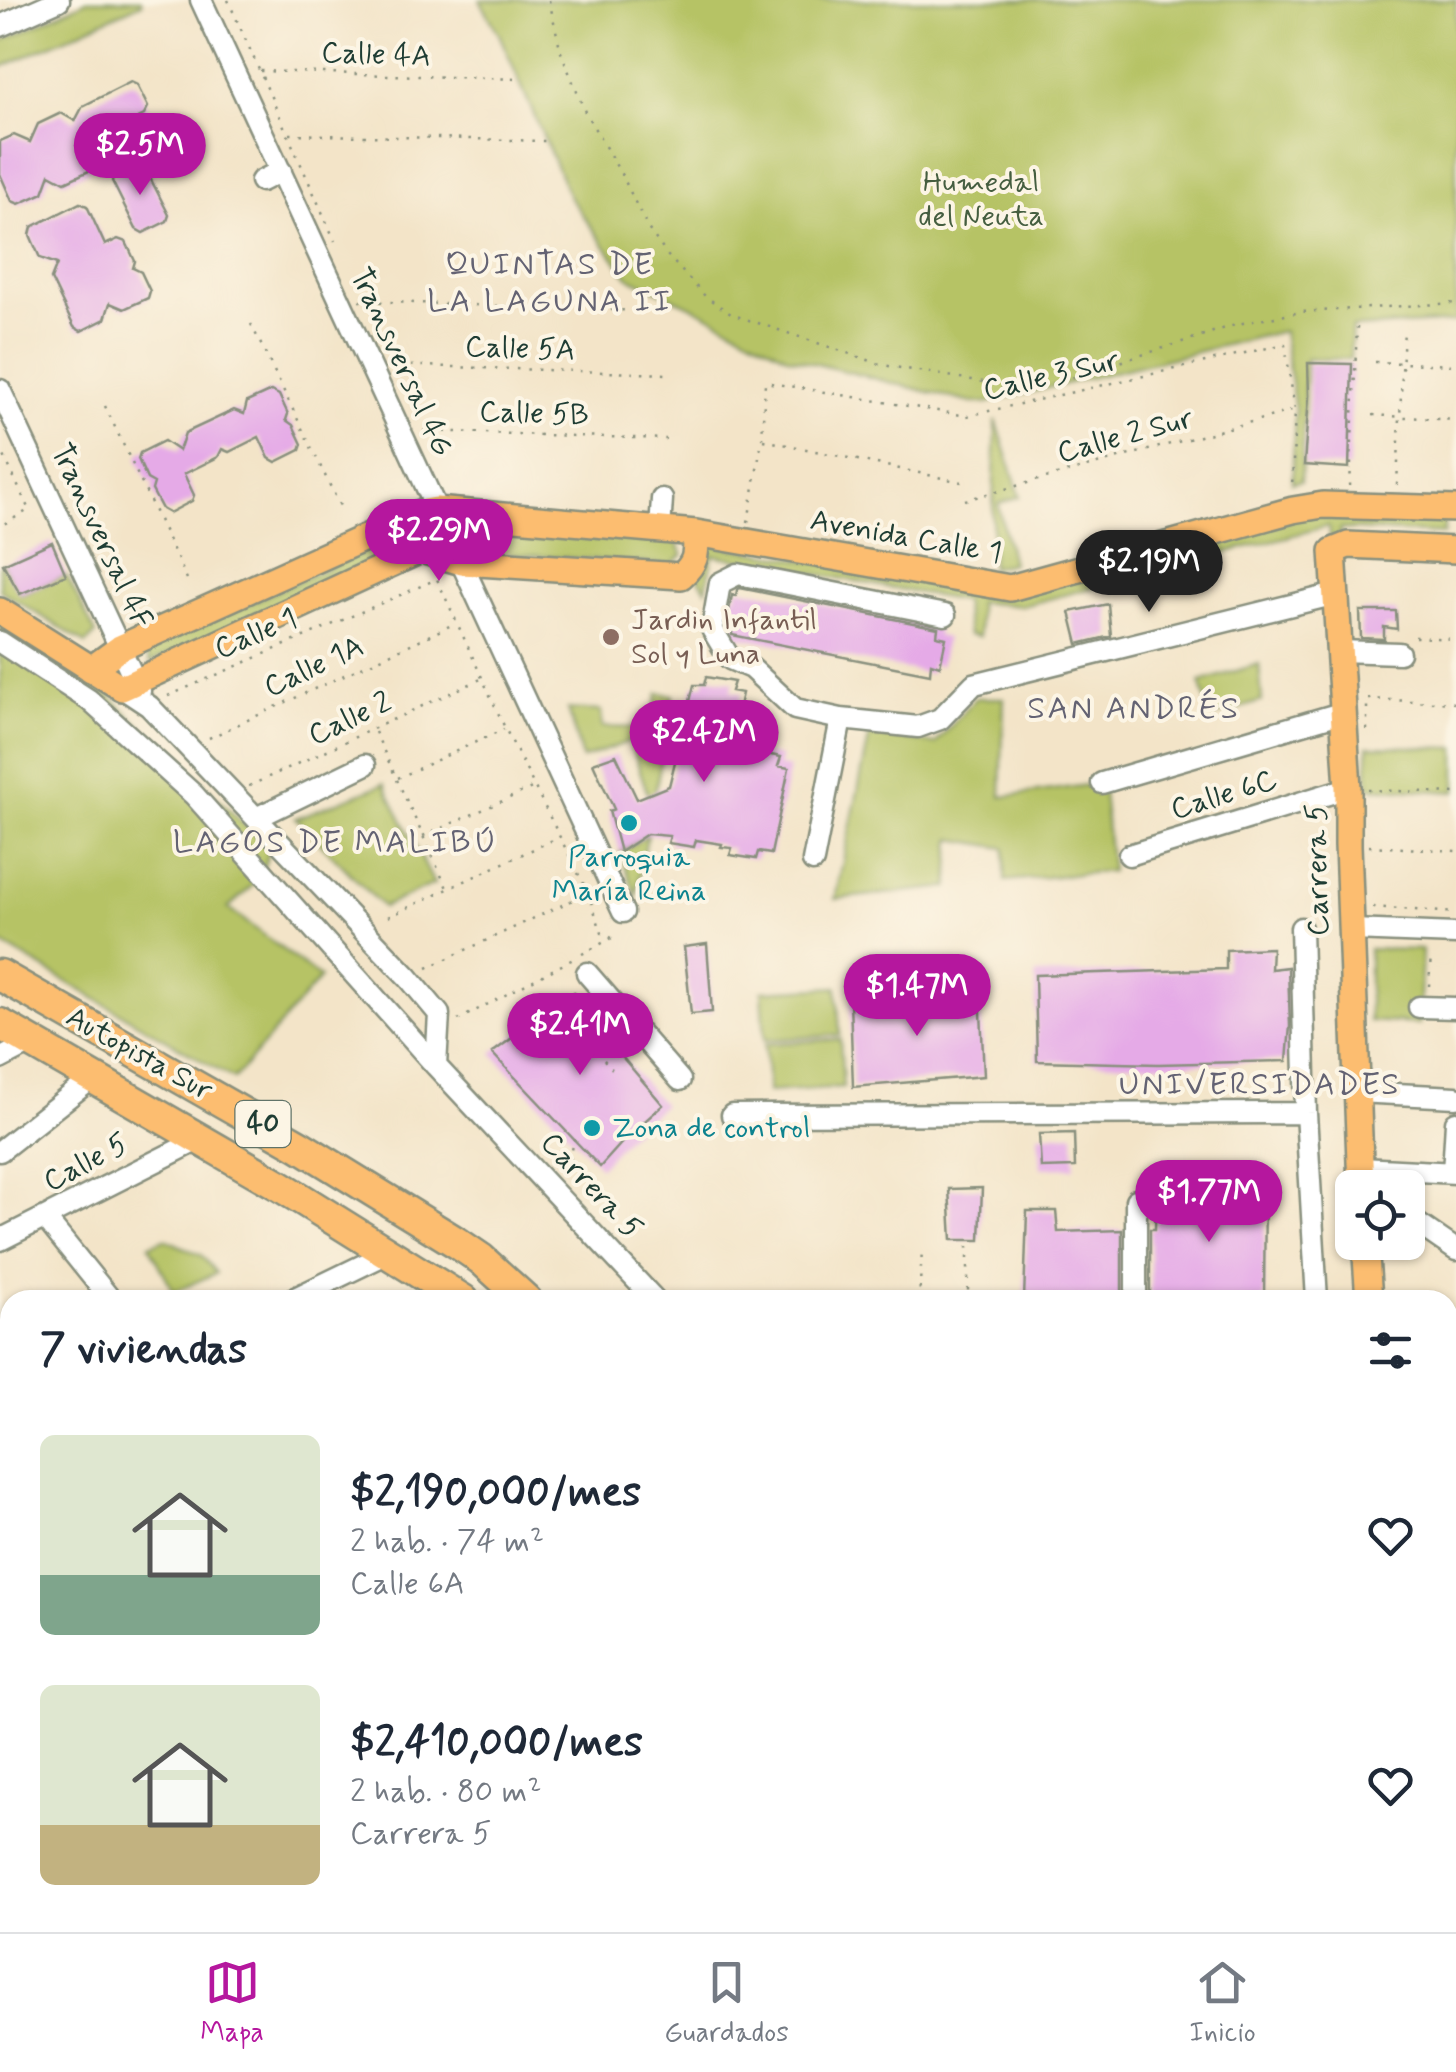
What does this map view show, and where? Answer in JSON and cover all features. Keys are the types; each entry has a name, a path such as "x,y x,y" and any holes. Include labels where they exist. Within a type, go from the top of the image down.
{"highway":[{"name":"Autopista Sur","path":"0,976 300,1146 470,1251 518,1290"},
{"name":"Autopista Sur","path":"0,1024 280,1185 447,1290"}],"main road":[{"name":"Avenida Calle 1","path":"114,680 120,648 266,570 436,510 696,533 1010,588 1293,510 1371,495 1456,509"},
{"path":"0,611 114,680 420,550 462,562 681,576 692,567 696,533"},
{"name":"Carrera 5","path":"1361,1170 1348,788 1333,551 1348,545 1456,550"},
{"path":"1367,1260 1370,1290"}],"street":[{"path":"0,26 59,0"},
{"name":"Transversal 4G","path":"201,0 263,134 271,176 340,301 622,912"},
{"name":"Transversal 4F","path":"0,390 120,648 114,680"},
{"path":"660,530 662,500"},
{"path":"945,615 738,574 720,583 712,630 730,659 751,668 795,710 918,727 940,719 974,684 1336,594"},
{"name":"Carrera 5","path":"0,642 90,700 194,795 436,1066 646,1290"},
{"path":"1339,651 1399,653"},
{"path":"90,700 114,680 148,706 408,976 439,1014 436,1066"},
{"path":"1102,783 1344,712"},
{"path":"813,861 840,719"},
{"path":"256,818 365,765"},
{"name":"Calle 6C","path":"1129,855 1348,788"},
{"path":"1301,928 1306,1113 1317,1290"},
{"path":"1352,930 1456,934"},
{"path":"587,972 680,1080"},
{"path":"1424,1007 1456,1008"},
{"path":"0,1059 33,1042"},
{"path":"0,1151 94,1077"},
{"path":"1356,1092 1456,1097"},
{"path":"732,1115 1306,1113"},
{"path":"1425,1175 1455,1172 1456,1122"},
{"name":"Calle 5","path":"0,1240 200,1139"},
{"path":"1136,1200 1136,1290"},
{"path":"45,1218 103,1290"},
{"path":"1425,1229 1456,1250"},
{"path":"312,1290 388,1253"}],"path":[{"path":"228,0 340,253"},
{"path":"549,0 561,52 585,112 647,227 667,255 705,296 731,314 832,350 883,365 984,382 1012,391 1030,391 1238,324 1302,312 1456,302"},
{"name":"Calle 4A","path":"234,70 517,79"},
{"path":"263,134 545,141"},
{"path":"340,301 672,312"},
{"path":"251,324 340,506"},
{"path":"1357,327 1350,494 1396,496 1404,328"},
{"name":"Calle 3 Sur","path":"762,440 765,382 967,416 1285,344 1296,410"},
{"path":"1375,362 1456,365"},
{"name":"Calle 5A","path":"371,368 388,365 668,374"},
{"path":"105,406 187,579"},
{"path":"1293,510 1296,410"},
{"name":"Calle 2 Sur","path":"965,500 1296,410"},
{"path":"1372,415 1456,420"},
{"name":"Calle 5B","path":"400,430 666,439"},
{"path":"746,531 762,440 966,483"},
{"path":"0,446 29,510 1,524"},
{"name":"Calle 1","path":"148,706 436,578 457,622"},
{"path":"457,622 558,838 588,893 602,933 612,938"},
{"name":"Calle 1A","path":"187,748 457,622"},
{"path":"1415,637 1456,639"},
{"name":"Calle 2","path":"232,794 484,678"},
{"path":"1367,699 1367,735"},
{"path":"1344,712 1367,699 1456,703"},
{"path":"396,778 505,728"},
{"path":"374,730 448,889"},
{"path":"423,836 535,787"},
{"path":"1348,788 1456,793"},
{"path":"388,917 558,838"},
{"path":"1348,845 1456,850"},
{"path":"408,976 588,893"},
{"path":"1372,908 1456,913"},
{"path":"439,1014 456,1021 612,938 622,912"},
{"path":"1424,1007 1432,933"},
{"path":"597,1052 612,1069"},
{"path":"568,1170 574,1140"},
{"path":"968,1246 968,1290"},
{"path":"920,1290 922,1250"}],"green space":[{"path":"87,0 142,3 0,68 0,42"},
{"name":"Humedal del Neuta","path":"480,0 1456,0 1456,322 1352,328 1350,359 1306,359 1301,481 1292,483 1295,410 1283,331 986,403 972,403 789,357 628,277 570,198 499,34"},
{"path":"996,420 1020,496 998,504 1012,563 991,568"},
{"path":"1316,512 1444,517 1444,534 1341,529 1333,548 1328,526 1022,606 978,602 979,637 968,635 963,601 713,555 706,589 699,579 707,544 1015,595"},
{"path":"419,527 423,539 150,663 145,650"},
{"path":"463,528 677,542 683,555 670,565 465,551 459,538"},
{"path":"3,564 21,594 66,575 96,634 86,644 0,590"},
{"path":"0,624 90,677 269,848 259,876 228,908 320,978 234,1079 0,943"},
{"path":"1259,664 1262,701 1211,717 1200,682"},
{"path":"658,693 673,695 636,896 620,853 647,835 648,795 630,741 582,759 568,709 601,711 602,727 651,728"},
{"path":"976,698 1004,698 1001,797 1102,783 1111,871 1005,881 1005,848 952,839 949,887 835,899 870,734 935,744"},
{"path":"1368,746 1456,748 1456,792 1368,787"},
{"path":"384,784 434,884 383,907 296,818"},
{"path":"1369,949 1422,950 1419,1024 1369,1021"},
{"path":"837,987 840,1035 765,1040 762,991"},
{"path":"840,1039 843,1087 768,1092 765,1044"},
{"path":"165,1239 201,1255 216,1273 173,1290 149,1245"}],"building":[{"path":"131,82 137,85 148,107 144,115 126,124 119,122 116,130 82,146 91,165 89,171 65,182 50,174 43,193 19,204 12,201 0,174 0,141 14,135 30,142 38,124 61,113 75,121 83,106"},
{"path":"137,164 145,168 169,215 167,221 143,233 136,229 112,181 114,175"},
{"path":"80,203 87,206 105,245 118,239 126,242 135,261 133,268 141,272 150,291 148,298 124,309 110,303 105,319 81,331 74,327 51,279 57,264 40,258 30,235 32,227"},
{"path":"1308,363 1352,364 1349,468 1304,465"},
{"path":"271,391 279,395 288,414 286,420 293,425 302,444 300,450 276,462 269,458 259,437 229,452 222,449 218,457 184,474 194,495 192,501 169,513 162,509 152,490 154,483 147,479 138,459 140,453 164,441 179,451 185,433 234,410 244,414 247,402"},
{"path":"52,542 66,575 20,594 3,564"},
{"path":"740,588 938,628 937,636 946,638 940,666 931,663 930,674 732,635 732,622 727,621 732,595 736,596"},
{"path":"1108,604 1111,636 1078,644 1070,612"},
{"path":"1360,611 1396,611 1397,629 1384,627 1384,639 1361,638"},
{"path":"706,677 734,682 731,691 742,693 730,747 781,757 778,766 789,768 771,854 758,852 756,859 730,855 732,848 721,847 722,844 696,840 694,847 668,843 670,836 647,834 620,852 609,811 614,809 593,763 616,755 637,799 669,786 694,685 704,685"},
{"path":"707,944 712,1012 691,1014 684,947"},
{"path":"1272,948 1271,969 1288,967 1287,1061 1037,1061 1035,975 1226,969 1226,950"},
{"path":"980,990 984,1076 853,1087 850,1001"},
{"path":"574,992 663,1105 600,1167 492,1053"},
{"path":"1074,1133 1075,1167 1041,1168 1039,1134"},
{"path":"1265,1187 1264,1290 1150,1290 1150,1229 1155,1229 1156,1191"},
{"path":"982,1188 980,1240 952,1240 949,1189"},
{"path":"1027,1211 1056,1211 1058,1232 1122,1230 1122,1290 1024,1290"}],"place":[{"name":"Jardin Infantil Sol y Luna","path":"611,637"},
{"name":"Parroquia María Reina","path":"629,823"},
{"name":"Zona de control","path":"592,1128"}],"district":[{"name":"QUINTAS DE LA LAGUNA II","path":"550,284"},
{"name":"SAN ANDRÉS","path":"1134,709"},
{"name":"LAGOS DE MALIBÚ","path":"336,843"},
{"name":"UNIVERSIDADES","path":"1260,1085"}]}
